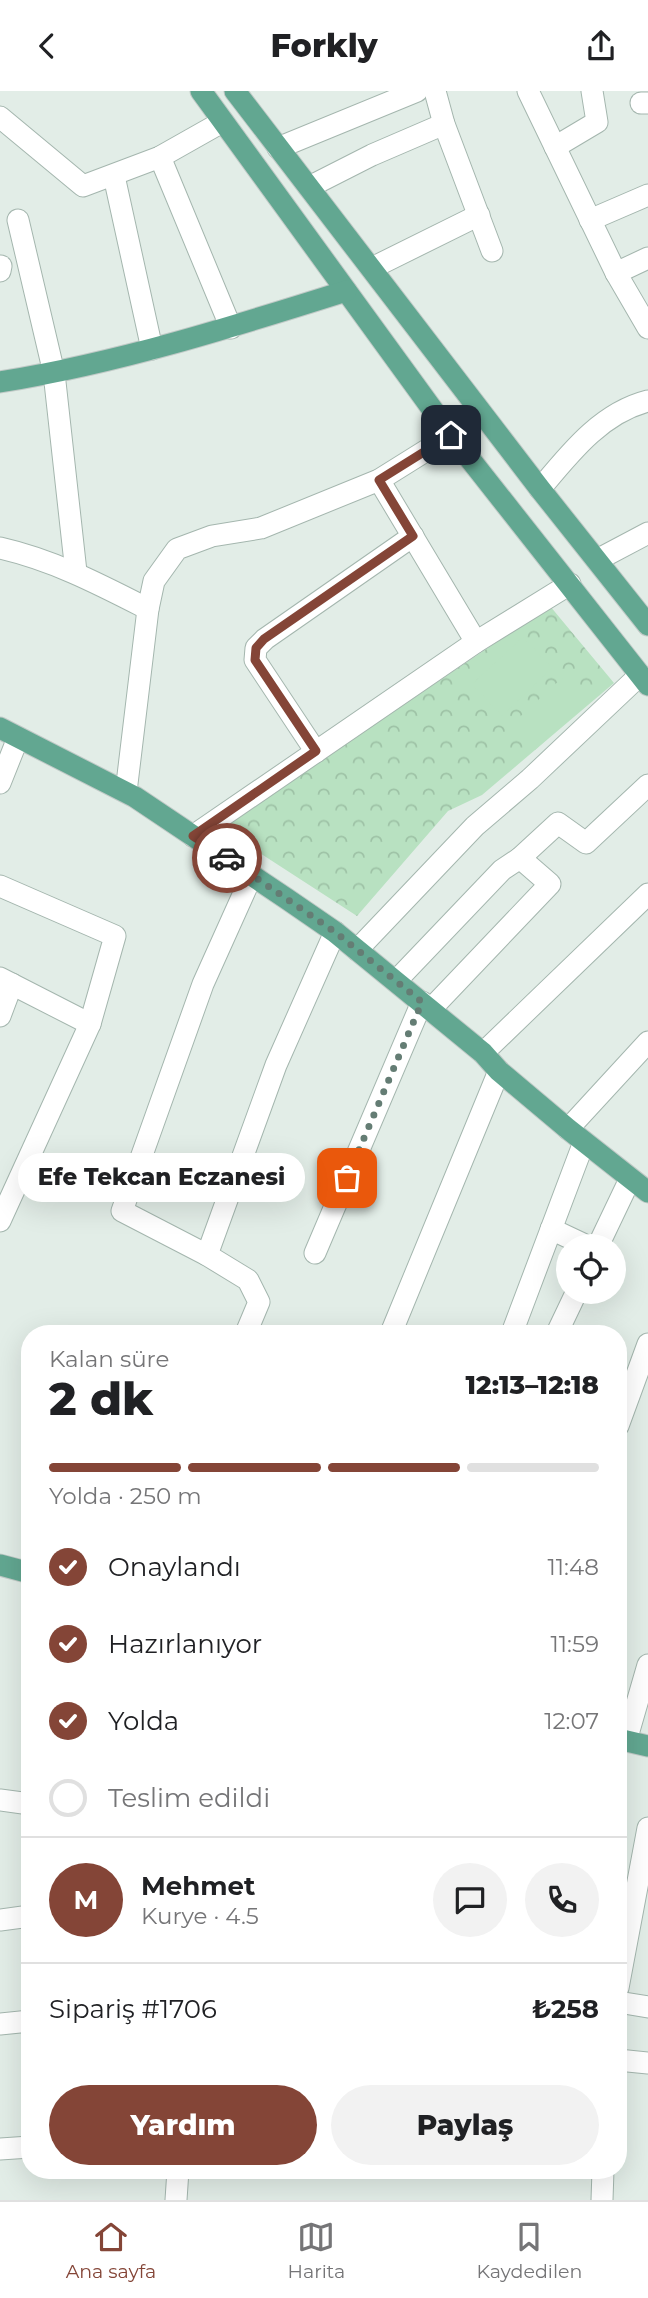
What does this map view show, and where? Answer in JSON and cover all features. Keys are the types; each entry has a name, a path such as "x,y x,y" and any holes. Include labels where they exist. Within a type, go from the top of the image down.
{"main road":[{"path":"201,91 451,435 644,680"},
{"path":"235,91 540,489 648,625"},
{"path":"0,382 54,373 152,349 231,328 346,291"},
{"path":"9,733 126,792 335,932 482,1053 499,1071 576,1136 643,1187"},
{"path":"0,1565 21,1571"},
{"path":"627,1741 648,1746"}],"street":[{"path":"278,148 432,91 492,251"},
{"path":"528,91 616,273 648,328"},
{"path":"555,147 597,122 592,91"},
{"path":"0,117 83,186 160,157 222,122"},
{"path":"309,187 372,155 444,124"},
{"path":"160,157 231,328"},
{"path":"114,176 152,349"},
{"path":"590,220 648,195"},
{"path":"372,268 479,215"},
{"path":"18,220 54,373 76,572"},
{"path":"616,273 648,258"},
{"path":"0,271 1,266"},
{"path":"540,489 573,450 603,422 648,401"},
{"path":"126,792 148,609 154,581 177,549 212,536 261,528 379,480 451,435"},
{"path":"379,480 476,642"},
{"path":"597,560 648,533"},
{"path":"316,751 255,660 256,648 264,639 413,536"},
{"path":"0,548 31,555 76,572 148,609"},
{"path":"193,836 476,642 570,584"},
{"path":"356,950 475,826 644,680"},
{"path":"0,783 9,733"},
{"path":"396,981 502,870 520,858 558,823 586,843 648,785"},
{"path":"315,1253 426,1006 550,884 520,858"},
{"path":"249,1325 258,1302 248,1280 207,1255 122,1211 203,984 252,875"},
{"path":"0,886 115,936 90,1024 8,1183 0,1221"},
{"path":"482,1053 648,894"},
{"path":"207,1255 276,1066 335,932"},
{"path":"0,1016 6,981 90,1024"},
{"path":"515,1325 551,1229 576,1136 648,1042"},
{"path":"394,1325 499,1071"},
{"path":"607,1234 643,1187"},
{"path":"551,1229 562,1234"},
{"path":"561,1325 571,1304"},
{"path":"627,1401 648,1344"},
{"path":"627,1726 648,1665"},
{"path":"0,1800 21,1803"},
{"path":"627,1902 648,1828"},
{"path":"0,1920 21,1917"},
{"path":"627,2004 648,2007"},
{"path":"0,2024 21,2022"},
{"path":"627,2061 648,2063"},
{"path":"0,2149 21,2148"},
{"path":"176,2200 177,2179"},
{"path":"602,2200 603,2179"}],"green space":[{"path":"550,606 614,683 482,795 448,811 357,916 221,828"},
{"path":"523,637 552,668 502,716 472,684"},
{"path":"562,678 585,703 535,750 511,725"}],"way so far":[{"path":"227,858 335,932 422,1002 347,1178"}],"place":[{"name":"Efe Tekcan Eczanesi","path":"347,1178"}],"route":[{"path":"227,858 193,836 316,751 255,660 256,648 264,639 413,536 379,480 451,435"}]}
